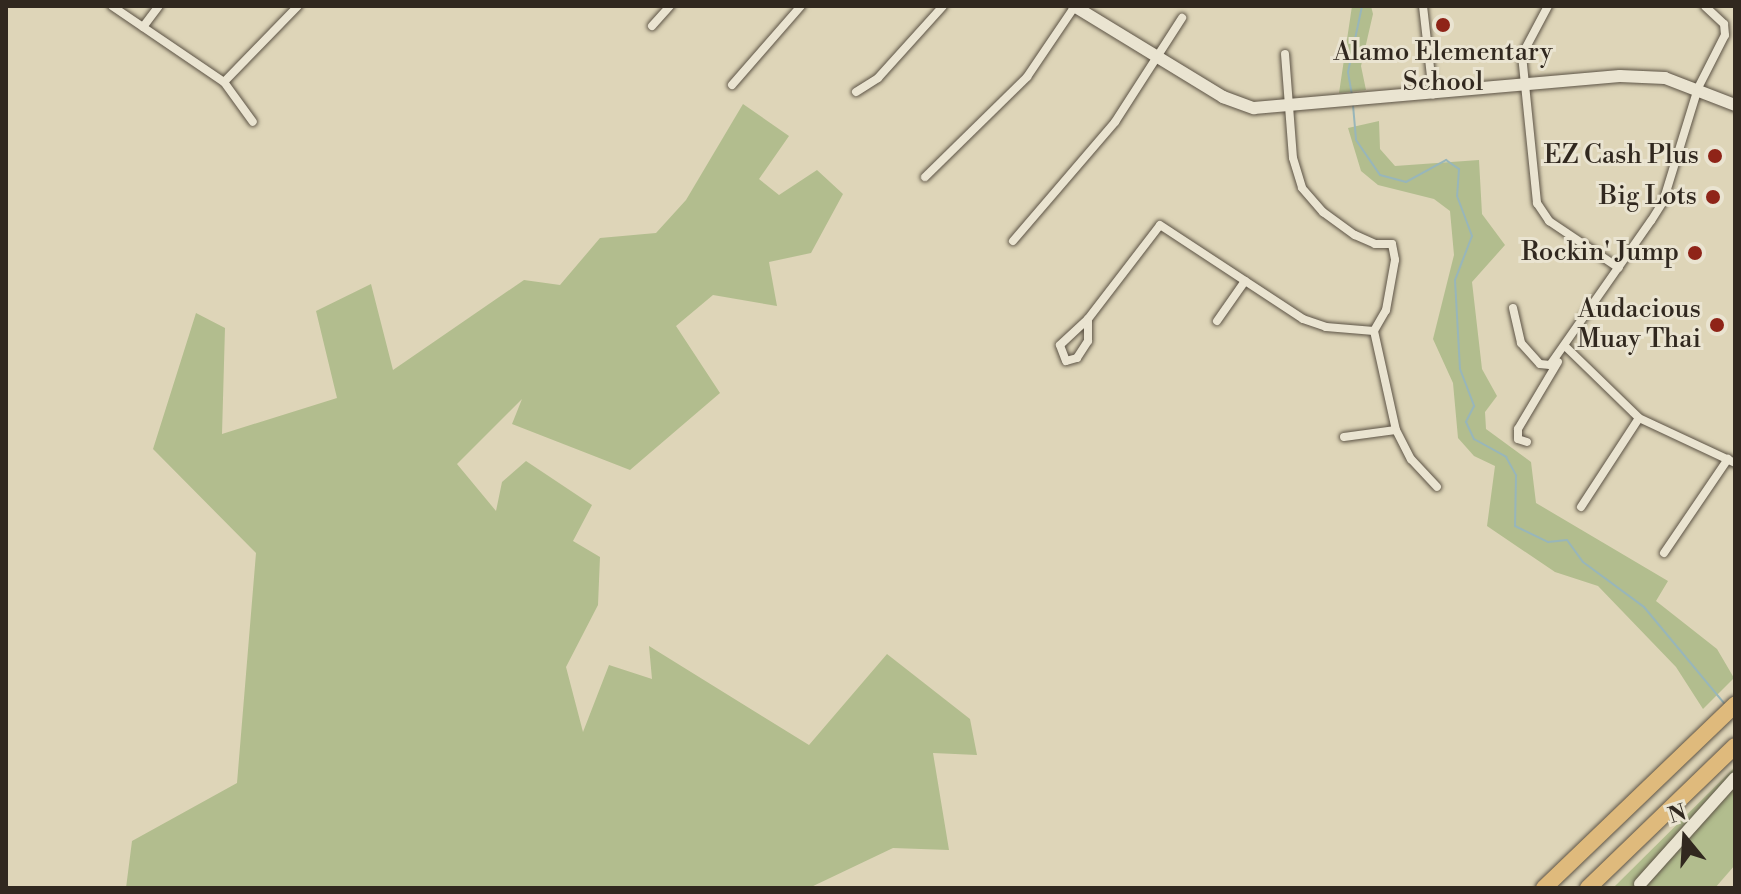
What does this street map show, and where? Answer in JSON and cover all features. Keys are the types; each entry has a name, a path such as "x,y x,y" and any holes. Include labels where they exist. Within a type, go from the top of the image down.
{"highway":[{"path":"1544,888 1721,719 1734,695"},
{"path":"1588,888 1735,746"}],"main road":[{"path":"1074,6 1236,103 1289,108 1643,76 1698,88 1735,105"},
{"path":"1642,886 1735,778"}],"street":[{"path":"112,6 224,82 253,122"},
{"path":"143,27 159,6"},
{"path":"224,82 298,6"},
{"path":"652,26 670,6"},
{"path":"732,85 801,6"},
{"path":"856,92 878,78 943,6"},
{"path":"925,177 1027,77 1074,6"},
{"path":"1423,6 1433,94"},
{"path":"1548,6 1524,45 1524,85 1540,213 1619,268"},
{"path":"1527,442 1518,439 1518,429 1560,357 1663,202 1698,88 1725,35 1724,24 1705,6"},
{"path":"1013,241 1115,122 1182,18"},
{"path":"1285,54 1293,158 1312,201 1365,241 1392,244 1395,260 1388,301 1374,331 1396,430 1411,459 1437,487"},
{"path":"1088,319 1088,341 1077,358 1066,361 1060,345 1088,319 1160,225 1303,319 1326,327 1374,331"},
{"path":"1217,321 1245,281"},
{"path":"1513,308 1521,343 1533,357 1550,365 1560,357"},
{"path":"1567,348 1639,418 1732,461 1664,553"},
{"path":"1581,507 1639,418"},
{"path":"1344,437 1396,430"}],"green space":[{"path":"1352,6 1371,6 1373,14 1361,66 1366,90 1339,93"},
{"path":"743,104 789,136 759,179 779,195 817,170 843,194 811,253 769,262 777,306 713,295 676,326 720,393 630,470 512,424 522,399 457,464 496,511 502,482 526,461 592,505 573,541 600,557 598,605 566,667 583,732 609,665 652,679 649,646 809,745 887,654 970,719 977,755 933,753 949,850 893,848 809,888 126,888 132,841 237,783 256,553 153,449 196,313 225,328 222,434 337,398 316,311 371,284 393,370 524,280 560,285 600,238 656,233 686,200"},
{"path":"1379,121 1380,149 1395,166 1479,160 1482,214 1505,245 1472,282 1482,369 1497,396 1485,412 1486,429 1531,462 1536,503 1668,581 1656,601 1717,649 1734,678 1703,709 1676,667 1598,586 1555,572 1487,526 1495,466 1474,456 1458,438 1453,383 1433,339 1454,255 1450,211 1434,199 1378,185 1361,171 1348,128"},
{"path":"1735,767 1735,865 1715,888 1613,888"}],"waterway":[{"path":"1352,95 1348,72 1362,6"},
{"path":"1353,105 1356,140 1380,175 1406,182 1446,160 1459,169 1457,196 1472,236 1455,280 1460,369 1474,406 1466,422 1474,439 1506,457 1516,475 1515,526 1548,542 1567,540 1583,562 1644,607 1724,703"}],"place":[{"name":"Alamo Elementary School","path":"1443,25"},
{"name":"EZ Cash Plus","path":"1715,156"},
{"name":"Big Lots","path":"1713,197"},
{"name":"Rockin' Jump","path":"1695,253"},
{"name":"Audacious Muay Thai","path":"1717,325"}]}
